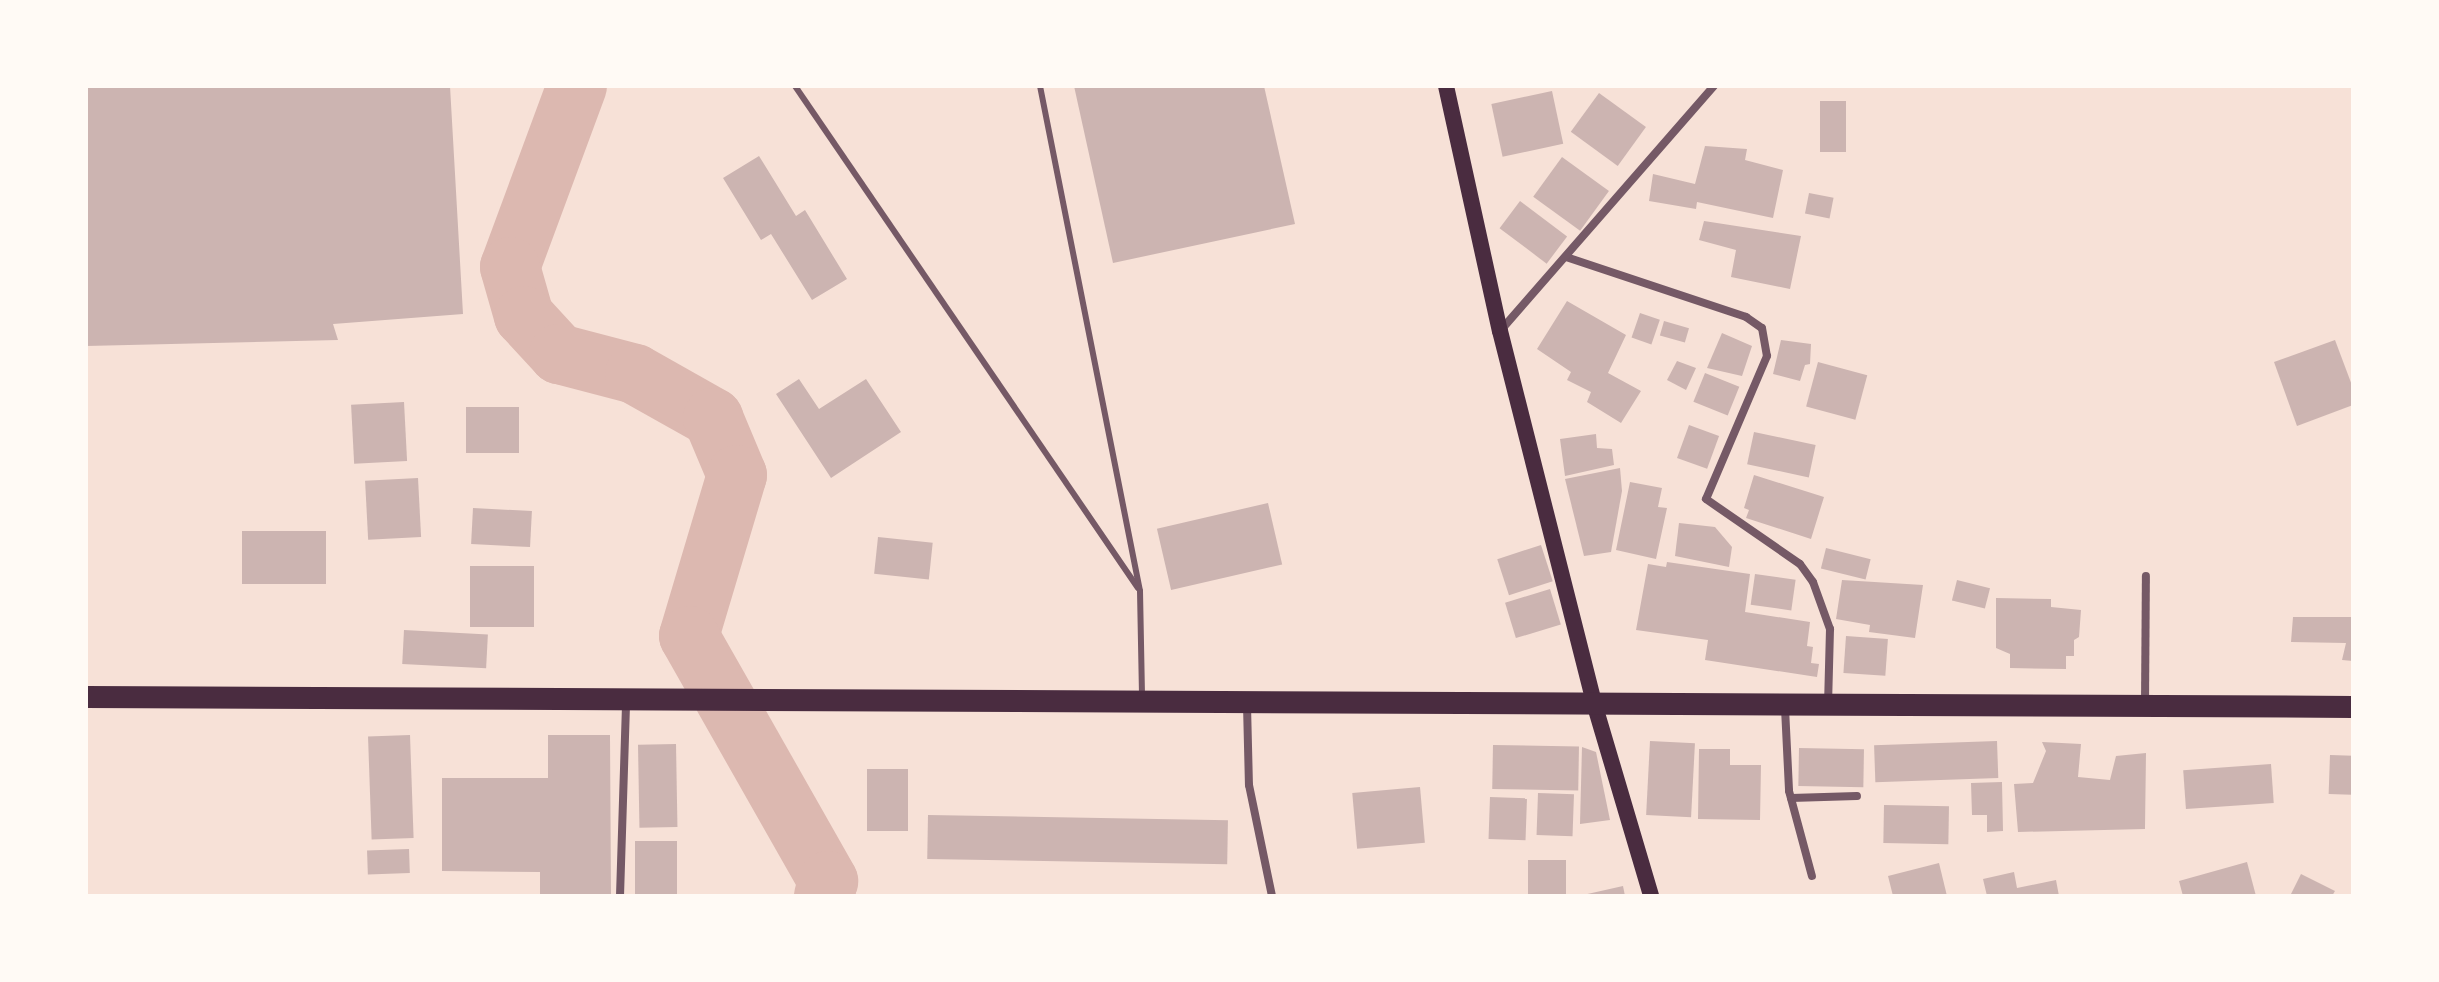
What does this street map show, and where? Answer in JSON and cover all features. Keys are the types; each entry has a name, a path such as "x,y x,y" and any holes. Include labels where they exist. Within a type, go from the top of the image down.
{"highway":[{"path":"86,697 1247,705 1594,703 2353,707"}],"main road":[{"path":"1446,86 1500,331 1594,703 1651,896"}],"street":[{"path":"1500,331 1714,86"},
{"path":"1566,257 1746,317 1762,328 1767,356 1706,499 1800,564 1813,582 1830,629 1828,704"},
{"path":"2145,706 2146,576"},
{"path":"620,896 626,699"},
{"path":"1785,704 1791,798 1812,876"},
{"path":"1247,705 1249,785 1272,896"},
{"path":"1791,798 1857,796"}],"lane":[{"path":"795,86 1140,591"},
{"path":"1040,86 1140,591 1141,704"}],"building":[{"path":"86,86 450,86 463,314 333,324 338,340 86,346"},
{"path":"1074,86 1264,86 1295,224 1113,263"},
{"path":"1552,91 1563,144 1503,157 1491,104"},
{"path":"1599,93 1646,127 1618,166 1571,132"},
{"path":"1820,101 1846,101 1846,152 1820,152"},
{"path":"1705,146 1747,149 1745,160 1783,170 1773,218 1697,202 1696,209 1649,201 1653,174 1695,184"},
{"path":"759,156 796,216 805,210 847,279 812,300 771,234 761,240 723,178"},
{"path":"1562,157 1609,191 1580,231 1533,197"},
{"path":"1809,193 1834,198 1830,218 1805,214"},
{"path":"1520,201 1567,237 1547,264 1500,228"},
{"path":"1704,221 1801,236 1790,289 1731,277 1736,250 1699,240"},
{"path":"1567,301 1626,335 1608,373 1641,391 1621,423 1587,402 1591,392 1567,380 1571,372 1537,349"},
{"path":"1640,313 1660,320 1651,344 1632,338"},
{"path":"1664,321 1689,328 1685,343 1660,335"},
{"path":"1722,333 1752,346 1742,376 1707,368"},
{"path":"1781,340 1811,344 1810,364 1805,365 1800,381 1773,374"},
{"path":"2335,340 2353,388 2353,405 2297,426 2274,362"},
{"path":"1677,361 1696,368 1686,390 1667,380"},
{"path":"1818,362 1867,375 1855,420 1806,406"},
{"path":"1705,373 1739,387 1728,416 1693,402"},
{"path":"799,379 819,409 866,379 901,432 831,478 776,394"},
{"path":"404,402 407,461 354,464 351,405"},
{"path":"466,407 519,407 519,453 466,453"},
{"path":"1689,425 1719,436 1707,469 1677,458"},
{"path":"1754,432 1816,445 1809,477 1747,464"},
{"path":"1596,434 1597,448 1612,449 1614,465 1565,476 1560,439"},
{"path":"1620,468 1622,491 1611,552 1584,556 1565,479"},
{"path":"1754,475 1824,497 1811,539 1746,518 1749,510 1744,508"},
{"path":"418,478 421,537 368,540 365,481"},
{"path":"1630,482 1662,488 1658,507 1667,508 1656,559 1616,550"},
{"path":"1268,503 1282,564 1171,590 1157,529"},
{"path":"473,508 532,511 530,547 471,544"},
{"path":"1679,523 1715,527 1732,547 1729,567 1675,556"},
{"path":"242,531 326,531 326,584 242,584"},
{"path":"878,537 933,543 929,580 874,574"},
{"path":"1541,545 1553,581 1509,595 1497,559"},
{"path":"1826,548 1871,559 1866,580 1821,568"},
{"path":"1667,562 1750,574 1745,612 1810,622 1807,646 1813,647 1811,663 1819,664 1817,677 1705,660 1708,640 1636,630 1648,564 1666,567"},
{"path":"470,566 534,566 534,627 470,627"},
{"path":"1755,574 1796,580 1791,610 1751,605"},
{"path":"1842,580 1923,585 1915,638 1869,632 1870,625 1836,619"},
{"path":"1957,580 1990,588 1985,609 1952,600"},
{"path":"1550,589 1561,624 1516,638 1505,603"},
{"path":"1996,598 2051,599 2051,607 2081,610 2079,637 2074,640 2074,656 2066,656 2066,669 2010,668 2010,654 1996,648"},
{"path":"2293,617 2353,617 2353,661 2342,660 2346,643 2291,642"},
{"path":"404,630 488,634 486,668 402,664"},
{"path":"1846,636 1888,639 1885,676 1843,673"},
{"path":"410,735 414,838 372,839 368,736"},
{"path":"548,735 610,735 611,896 540,896 540,872 442,871 442,778 548,778"},
{"path":"1650,741 1695,743 1691,817 1646,815"},
{"path":"1997,741 1998,778 1875,782 1874,745"},
{"path":"2042,742 2081,744 2078,777 2110,780 2116,756 2146,753 2145,829 2018,832 2014,784 2033,783 2046,751"},
{"path":"676,744 677,827 639,828 638,745"},
{"path":"1493,745 1579,747 1578,790 1492,789"},
{"path":"1582,747 1596,752 1610,820 1580,824"},
{"path":"1799,748 1864,749 1863,787 1798,786"},
{"path":"1699,749 1730,749 1730,765 1761,765 1760,820 1698,819"},
{"path":"2330,755 2353,756 2352,795 2329,794"},
{"path":"2271,764 2274,803 2186,809 2183,770"},
{"path":"867,769 908,769 908,831 867,831"},
{"path":"2002,782 2003,831 1987,832 1987,815 1972,815 1971,783"},
{"path":"1420,787 1425,843 1357,849 1352,793"},
{"path":"1538,793 1574,794 1573,836 1537,835"},
{"path":"1490,797 1527,798 1526,840 1489,839"},
{"path":"1884,805 1949,806 1948,844 1883,843"},
{"path":"928,815 1228,820 1227,864 927,859"},
{"path":"635,841 677,841 677,896 635,896"},
{"path":"409,849 410,873 368,874 367,850"},
{"path":"1528,860 1566,860 1566,896 1528,896"},
{"path":"2247,862 2256,896 2183,896 2179,881"},
{"path":"1939,863 1947,896 1893,896 1888,876"},
{"path":"2014,872 2017,888 2056,880 2059,896 1987,896 1983,879"},
{"path":"2301,874 2335,891 2332,896 2290,896"},
{"path":"1623,886 1625,896 1583,896 1583,895"}],"waterway":[{"path":"577,86 510,267 524,316 559,354 635,374 713,418 737,475 689,636 828,881 824,896"}]}
